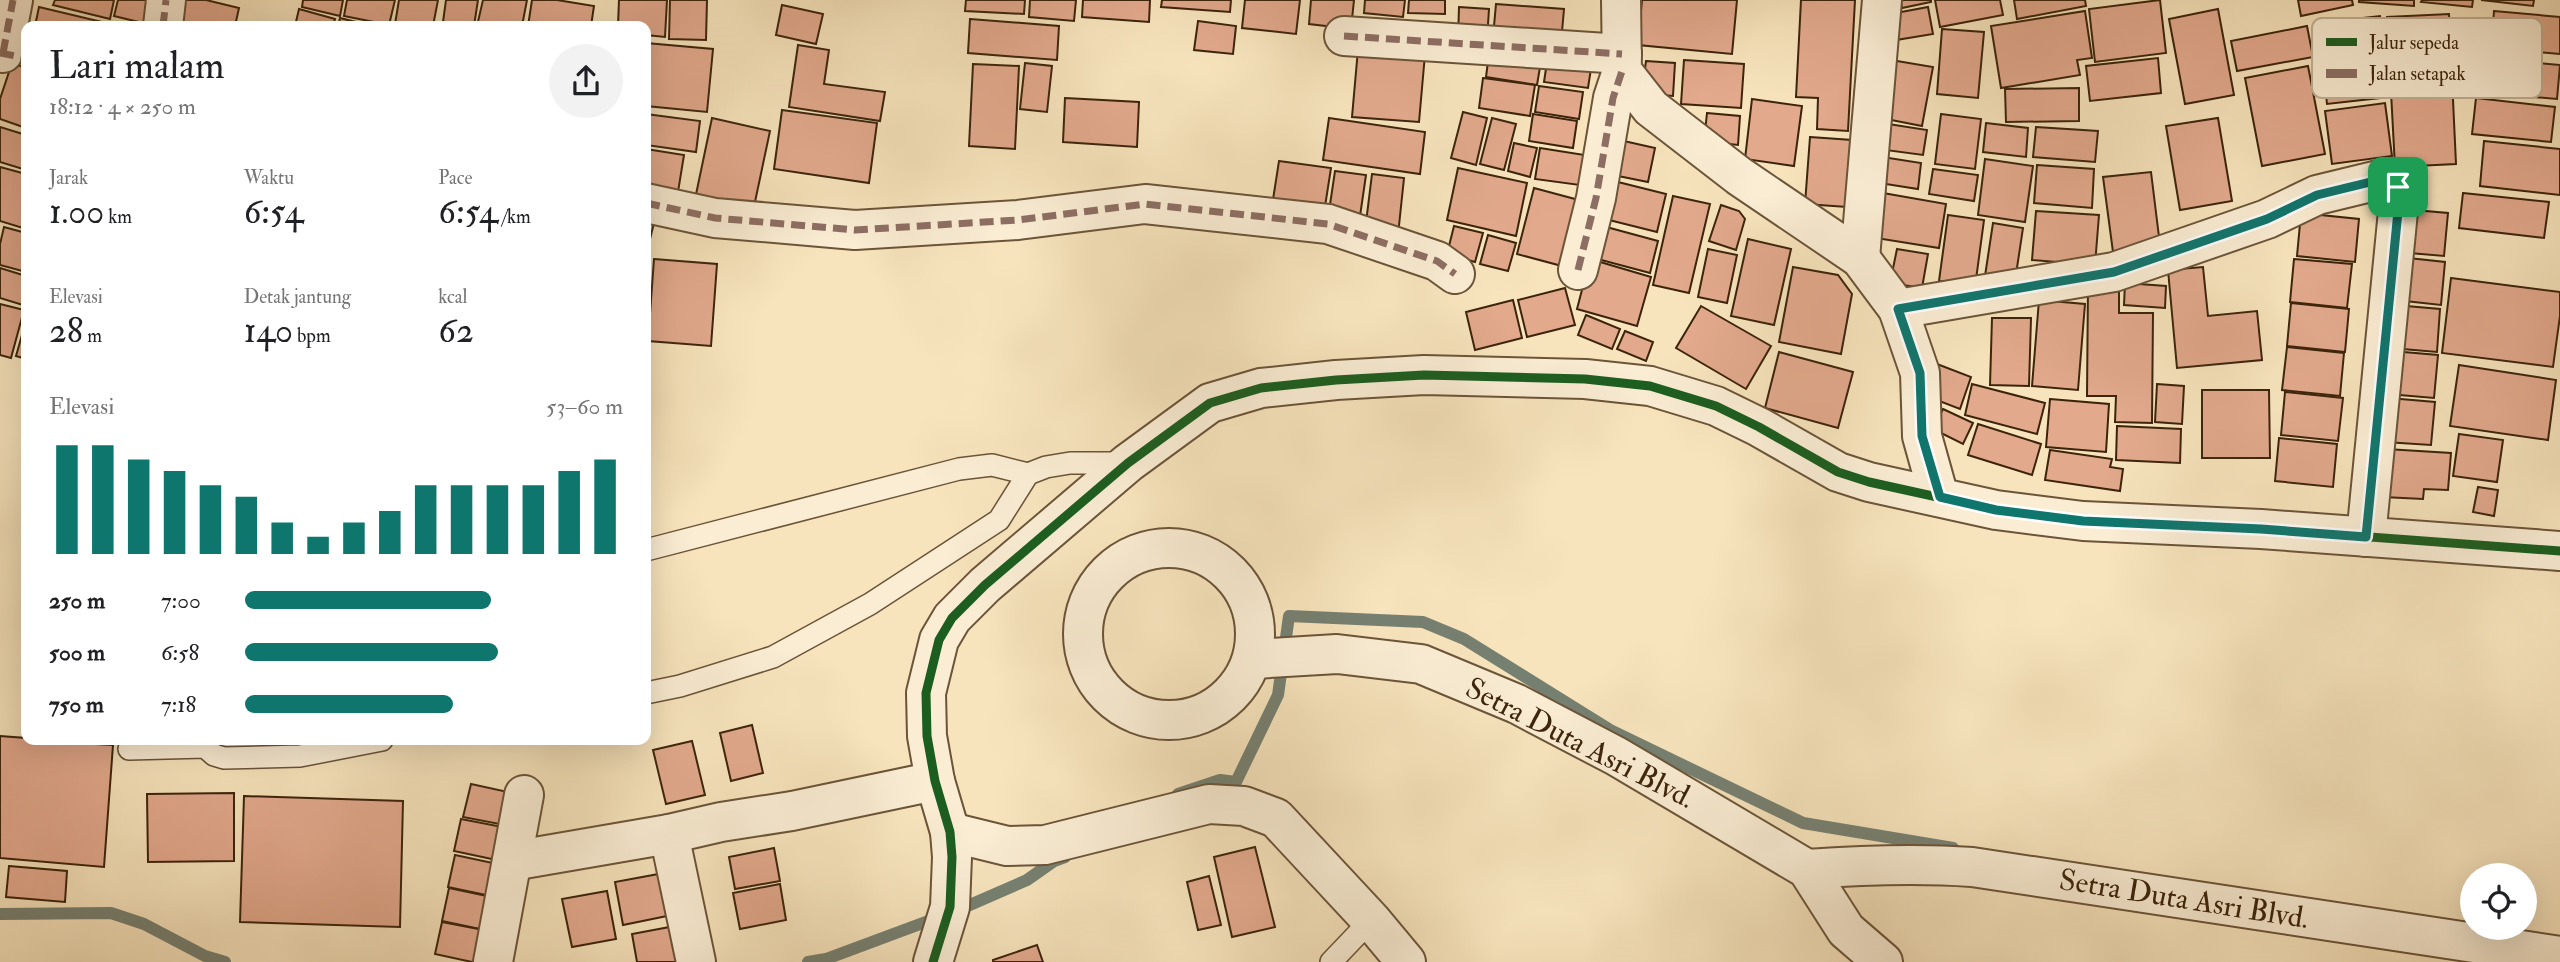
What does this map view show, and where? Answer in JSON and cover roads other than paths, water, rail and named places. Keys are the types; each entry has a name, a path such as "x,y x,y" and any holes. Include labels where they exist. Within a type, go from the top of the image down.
{"street":[{"path":"10,55 13,0"},
{"path":"164,21 166,0"},
{"path":"1578,271 1596,198 1622,62 1621,0"},
{"path":"1860,258 1882,0"},
{"path":"1344,36 1622,62"},
{"path":"1622,62 1651,108 1739,176 1860,258 1898,309 1920,373 1922,436 1940,497"},
{"path":"1898,309 2114,272 2267,219 2317,195 2387,178 2394,180 2400,191 2366,537"},
{"path":"651,204 715,218 855,230 1018,220 1144,204 1328,224 1437,261 1455,274"},
{"path":"933,962 950,907 952,858 950,832 935,781 927,736 926,692 939,640 951,618 985,585 1128,463 1210,403 1262,388 1424,375 1585,379 1650,386 1716,406 1838,472 1869,482 1996,510 2083,521 2261,529 2560,551"},
{"path":"1165,546 1192,550 1217,561 1237,579 1250,603 1255,630 1255,659 1241,682 1223,702 1199,715 1172,721 1146,718 1121,706 1101,688 1088,664 1082,638 1085,610 1096,585 1114,565 1138,552 1165,546"},
{"name":"Setra Duta Asri Blvd.","path":"1255,659 1337,654 1420,664 1517,704 1616,756 1807,869 1846,930 1883,962"},
{"path":"512,861 669,835 721,822 792,811 935,781"},
{"path":"493,962 524,795"},
{"path":"950,832 1007,846 1045,845 1209,804 1244,806 1276,818 1371,920 1406,962"},
{"path":"669,835 696,962"},
{"name":"Setra Duta Asri Blvd.","path":"1807,869 1891,864 1972,867 2560,956"}],"lane":[{"path":"651,549 959,469 992,465 1028,474 1046,467 1070,463 1128,463"},
{"path":"651,692 680,686 774,657 870,604 999,520 1028,474"},
{"path":"128,749 190,745"},
{"path":"207,745 214,755 224,758 300,756 356,745"},
{"path":"1331,962 1371,920"}],"waterway":[{"path":"1178,794 1220,780 1236,782 1278,695 1289,616 1423,622 1464,639 1612,731 1803,823 1953,848"},
{"path":"956,911 1027,880 1054,861 1065,857"},
{"path":"0,914 111,913 144,924 205,956 225,962"},
{"path":"808,962 826,959 939,917"}]}
